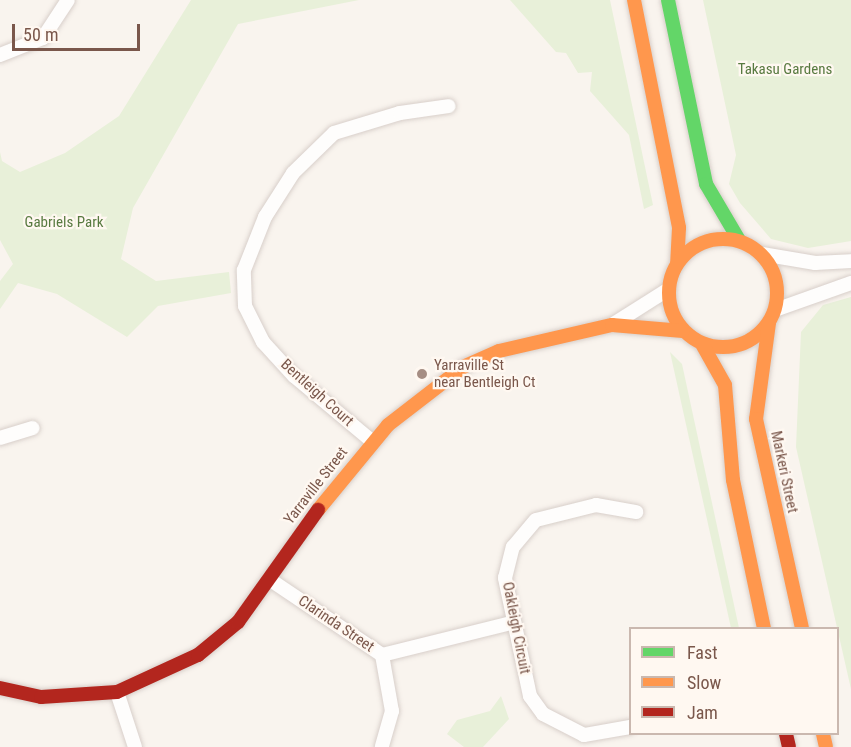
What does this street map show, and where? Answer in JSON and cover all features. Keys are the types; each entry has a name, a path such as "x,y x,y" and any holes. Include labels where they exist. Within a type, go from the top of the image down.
{"main road":[{"path":"634,0 679,228 677,263 669,289 671,311 683,331 702,344 725,385 733,480 764,627"},
{"path":"668,0 706,184 739,240 762,254 776,280 772,315 754,338 733,347 702,344"},
{"path":"677,263 704,242 739,240"},
{"name":"Markeri Street","path":"772,315 761,353 756,420 802,627"},
{"name":"Yarraville Street","path":"0,688 41,696 117,692 198,655 238,622 373,441 463,367 499,351 612,325 683,331"}],"street":[{"path":"0,55 43,38 68,0"},
{"name":"Bentleigh Court","path":"373,441 294,376 263,342 245,306 244,270 266,217 293,173 334,133 400,113 449,106"},
{"path":"762,254 815,263 851,261"},
{"path":"772,315 851,283"},
{"path":"612,325 669,289"},
{"path":"0,438 33,428"},
{"name":"Oakleigh Circuit","path":"629,727 584,735 543,714 530,696 511,623 506,566 513,547 536,520 596,505 636,512"},
{"name":"Clarinda Street","path":"269,579 382,655 511,623"},
{"path":"382,655 392,711 382,747"},
{"path":"117,692 135,747"}],"green space":[{"name":"Gabriels Park","path":"191,0 359,0 238,24 133,208 121,259 156,281 229,272 231,293 158,306 127,337 57,294 18,283 0,309 0,281 13,264 0,240 0,152 2,161 20,172 65,153 119,116"},
{"path":"510,0 610,0 653,205 644,209 629,135 590,91 592,72 578,73 566,53 556,52"},
{"name":"Takasu Gardens","path":"703,0 851,0 851,241 808,248 771,239 740,203 729,184 736,155"},
{"path":"851,297 851,689 839,627 837,627 796,447 801,332 823,305"},
{"path":"670,352 682,364 739,627 731,627"},
{"path":"501,696 509,719 483,747 464,747 447,734 457,720 490,711"}],"traffic: fast":[{"path":"668,0 706,184 739,240"}],"traffic: slow":[{"path":"634,0 679,228 677,263"},
{"path":"723,239 744,243 762,254 773,272 777,293 773,314 762,332 744,343 723,347 702,343 684,332 673,314 669,293 673,272 684,254 702,243 723,239"},
{"path":"769,323 756,419 802,627"},
{"path":"318,510 388,425 463,367 499,351 612,325 683,331"},
{"path":"702,344 725,385 733,480 764,627"},
{"path":"823,735 826,747"}],"traffic: jam":[{"path":"0,688 41,697 117,692 198,655 238,622 318,510"},
{"path":"786,735 789,747"}],"place":[{"name":"Yarraville St near Bentleigh Ct","path":"422,374"}]}
